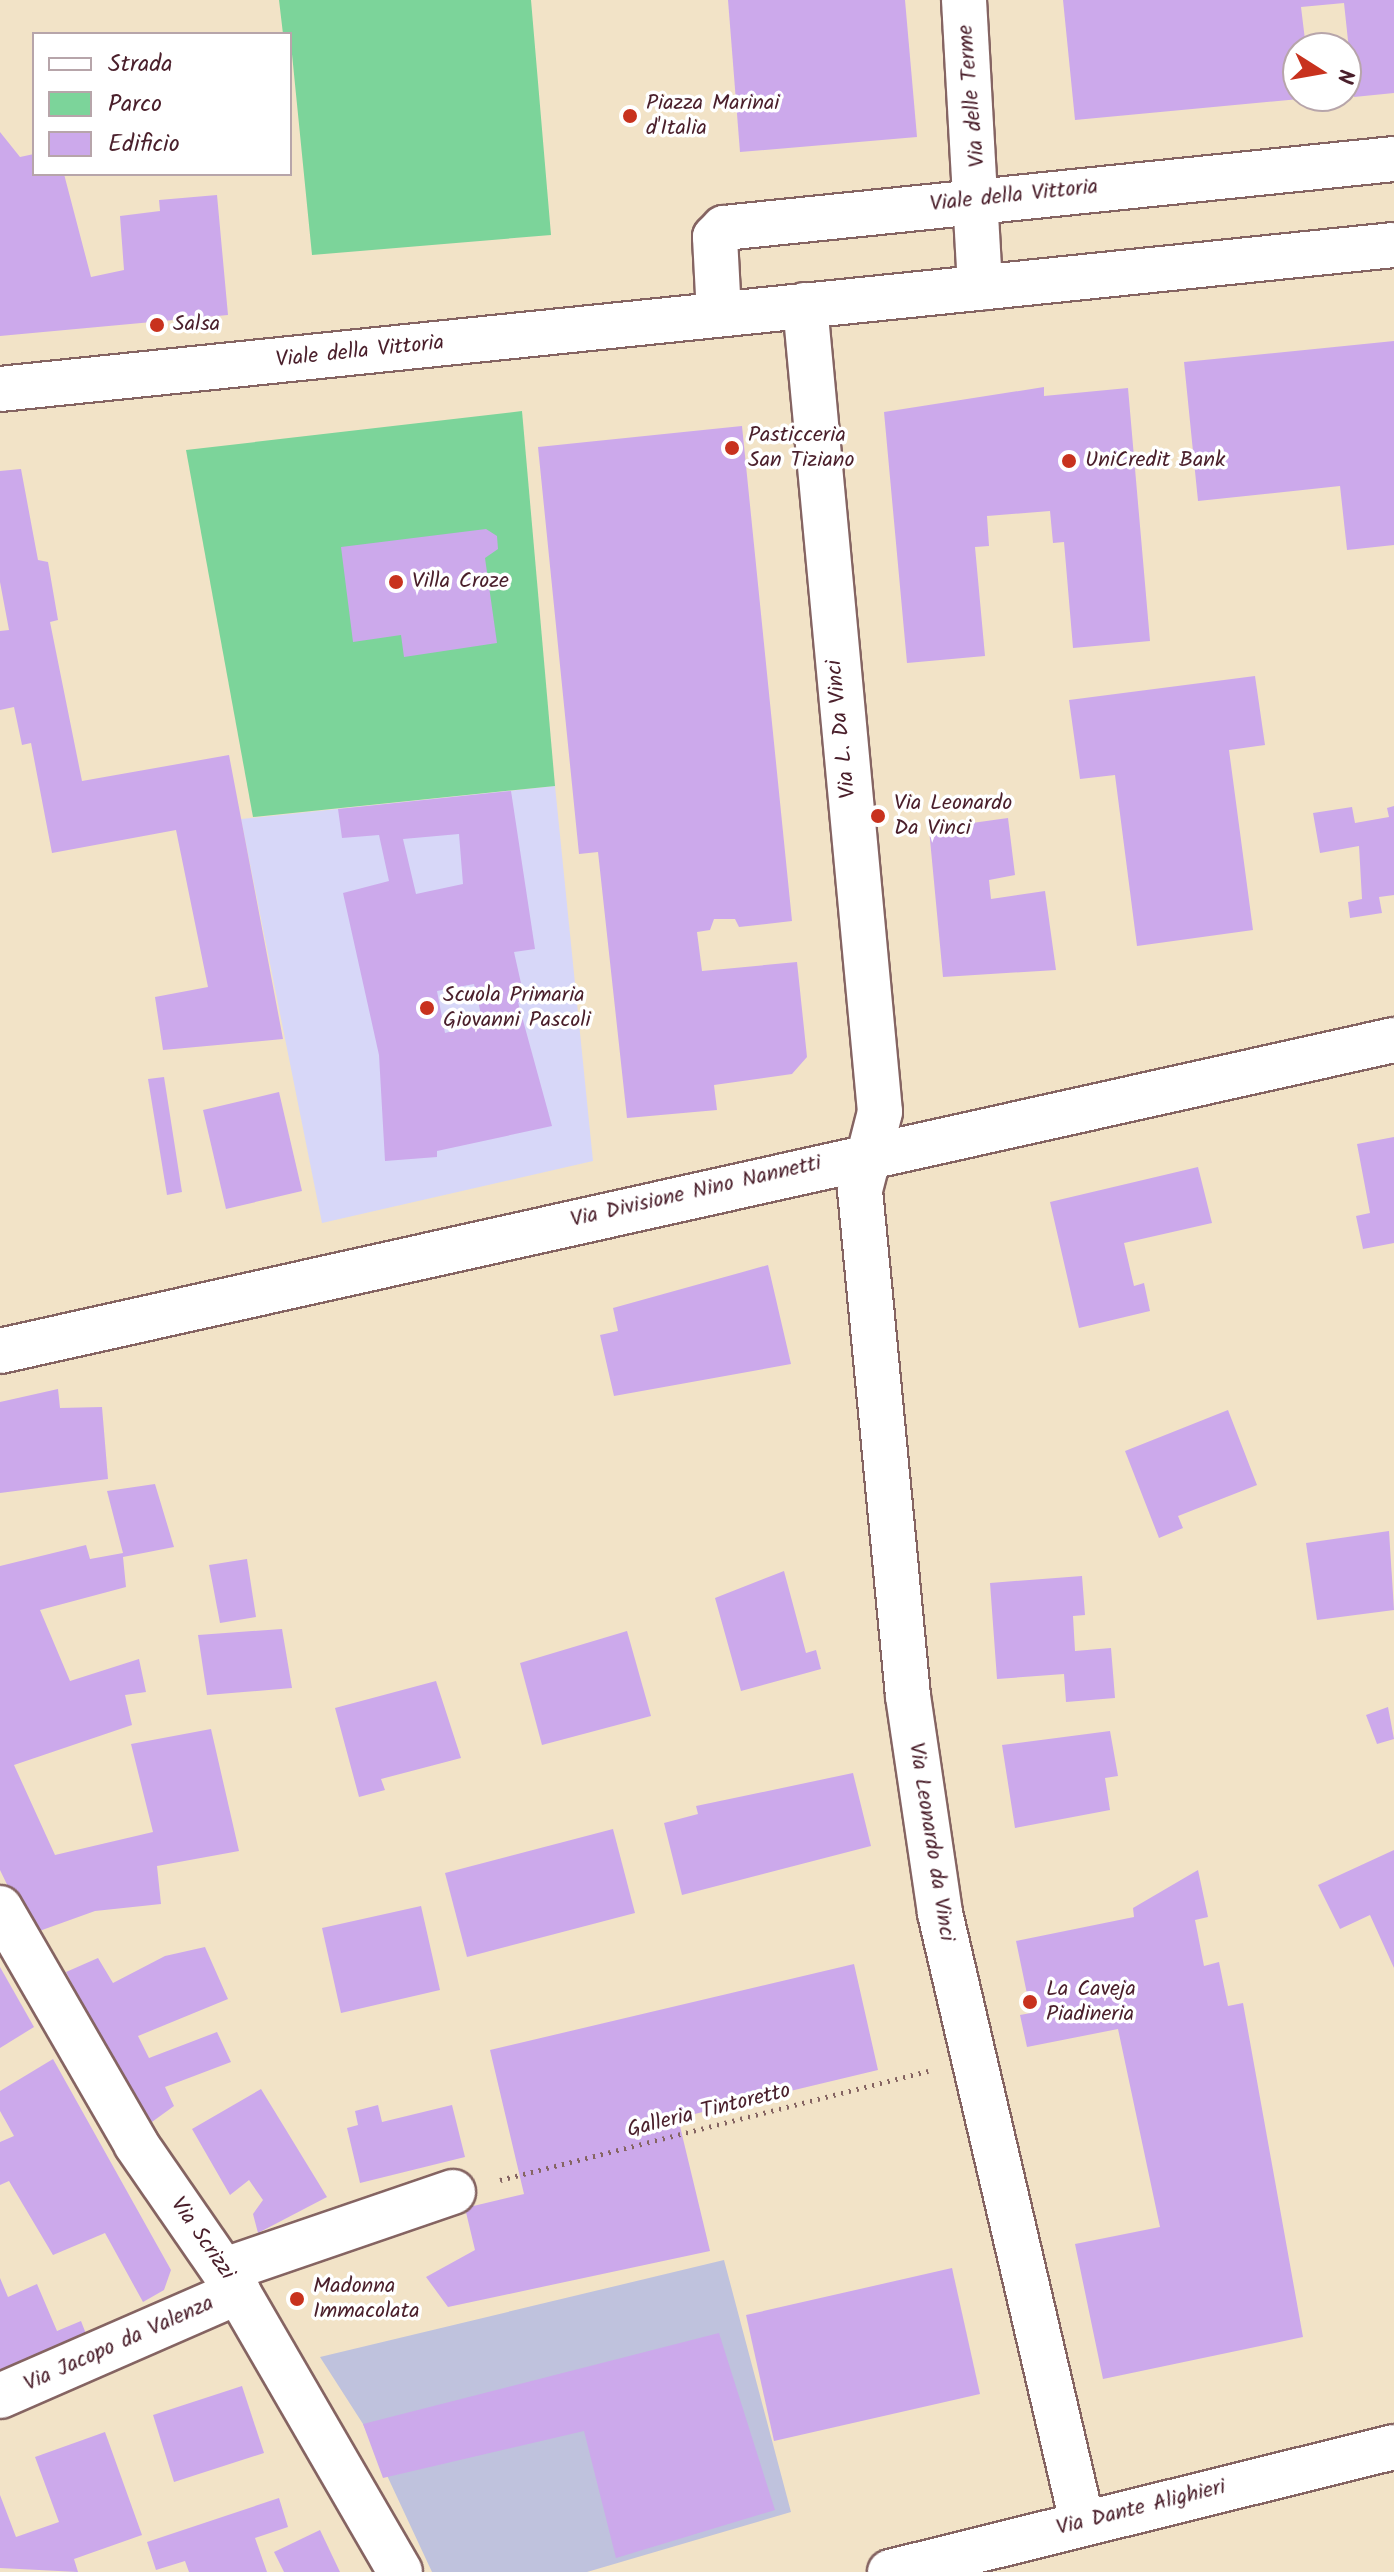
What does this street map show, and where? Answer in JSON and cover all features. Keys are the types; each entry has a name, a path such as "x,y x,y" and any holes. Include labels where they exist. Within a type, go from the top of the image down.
{"street":[{"name":"Via delle Terme","path":"964,0 980,199 980,288"},
{"name":"Viale della Vittoria","path":"719,314 715,237 724,228 980,199 1394,159"},
{"name":"Viale della Vittoria","path":"0,389 1394,245"},
{"name":"Via L. Da Vinci","path":"805,305 880,1112 871,1152"},
{"name":"Via Divisione Nino Nannetti","path":"0,1351 871,1152 1394,1040"},
{"name":"Via Leonardo da Vinci","path":"871,1152 860,1190 908,1696 940,1913 972,2061 1082,2522"},
{"name":"Via Scrizzi","path":"0,1908 136,2144 232,2281 400,2572"},
{"name":"Via Jacopo da Valenza","path":"0,2396 232,2281 453,2192"},
{"name":"Via Dante Alighieri","path":"890,2572 1394,2447"}],"path":[{"name":"Galleria Tintoretto","path":"453,2192 972,2061"}],"shaded area":[{"name":"Scuola Primaria Giovanni Pascoli","path":"555,786 593,1161 322,1223 241,819"},
{"path":"724,2260 791,2512 587,2572 432,2572 363,2424 320,2357"}],"green space":[{"path":"279,0 531,0 551,235 312,255 292,32 283,32"},
{"path":"522,411 555,786 253,817 186,450"}],"building":[{"path":"728,0 905,0 917,137 740,152"},
{"path":"1063,0 1394,0 1394,93 1362,96 1362,32 1347,32 1344,3 1301,7 1304,32 1282,32 1282,101 1075,120"},
{"path":"0,132 20,157 32,154 32,176 65,176 91,277 124,270 120,216 160,211 159,200 217,195 228,315 0,336"},
{"path":"1394,341 1394,545 1347,550 1340,486 1198,501 1184,362"},
{"path":"1044,387 1044,396 1128,388 1150,641 1073,648 1064,542 1053,543 1050,511 987,516 989,546 975,547 985,656 907,663 884,412"},
{"path":"742,426 792,921 739,927 735,919 714,919 710,930 697,932 702,971 797,962 807,1057 792,1074 714,1085 717,1110 627,1118 598,852 579,854 538,447"},
{"path":"21,469 38,560 48,562 58,620 50,622 82,781 229,755 283,1039 163,1050 155,997 208,987 176,830 52,853 31,743 22,745 14,707 0,710 0,631 9,630 0,582 0,471"},
{"name":"Villa Croze","path":"486,529 497,536 498,549 485,558 497,643 404,657 401,635 353,642 341,547"},
{"path":"1255,676 1265,745 1229,750 1253,930 1137,946 1115,775 1080,779 1069,700"},
{"path":"511,791 535,949 514,952 525,1001 518,1002 552,1126 437,1151 437,1157 385,1161 379,1055 343,893 389,881 379,835 342,838 338,809","holes":["459,834 463,884 416,894 403,839","474,984 483,1023 445,1033 437,991"]},
{"path":"1394,806 1394,895 1379,897 1382,913 1350,918 1348,902 1362,899 1359,846 1320,853 1313,813 1352,807 1355,823 1389,817 1387,808"},
{"path":"1008,818 1015,875 989,880 991,899 1045,891 1056,970 943,977 929,829"},
{"path":"164,1077 182,1192 167,1195 148,1079"},
{"path":"279,1092 302,1191 226,1209 203,1110"},
{"path":"1394,1137 1394,1243 1363,1249 1356,1216 1370,1213 1357,1144"},
{"path":"1198,1167 1212,1223 1124,1243 1134,1286 1144,1283 1150,1311 1079,1328 1050,1202"},
{"path":"768,1265 791,1364 614,1396 600,1335 618,1331 613,1308"},
{"path":"58,1389 60,1408 102,1407 108,1479 0,1493 0,1402"},
{"path":"1228,1410 1257,1485 1178,1516 1183,1528 1159,1538 1125,1451"},
{"path":"155,1484 174,1547 123,1557 126,1587 40,1610 70,1681 139,1659 146,1692 125,1695 132,1725 14,1765 55,1855 153,1832 131,1744 211,1729 239,1851 157,1866 161,1904 95,1911 31,1934 0,1870 0,1566 86,1545 90,1559 123,1553 107,1491"},
{"path":"1389,1531 1394,1610 1317,1620 1306,1543"},
{"path":"247,1559 256,1617 220,1623 209,1565"},
{"path":"784,1571 806,1653 816,1650 821,1669 741,1691 715,1598"},
{"path":"1082,1576 1085,1615 1073,1616 1075,1651 1111,1648 1115,1698 1066,1702 1064,1674 997,1679 990,1583"},
{"path":"282,1629 292,1688 207,1695 198,1635"},
{"path":"627,1631 651,1716 542,1745 520,1663"},
{"path":"436,1681 461,1758 381,1779 385,1790 359,1797 335,1708"},
{"path":"1388,1707 1394,1739 1377,1744 1366,1715"},
{"path":"1110,1731 1118,1776 1105,1778 1110,1810 1015,1828 1002,1745"},
{"path":"853,1773 871,1846 682,1895 664,1823 698,1814 696,1806"},
{"path":"613,1829 635,1913 467,1957 445,1873"},
{"path":"1394,1850 1394,1968 1370,1915 1340,1929 1318,1885"},
{"path":"1198,1870 1208,1917 1195,1920 1204,1966 1219,1962 1228,2006 1243,2003 1303,2337 1103,2379 1075,2244 1160,2227 1118,2029 1027,2047 1020,2015 1031,2013 1016,1941 1134,1917 1133,1908"},
{"path":"421,1906 440,1990 341,2013 322,1928"},
{"path":"205,1947 228,1999 138,2036 149,2058 217,2032 231,2062 165,2087 174,2106 145,2127 66,1972 98,1958 113,1983 165,1956"},
{"path":"854,1964 878,2070 678,2118 710,2251 448,2307 426,2277 475,2250 465,2208 524,2194 490,2050"},
{"path":"0,1967 34,2027 0,2048"},
{"path":"53,2059 171,2270 164,2290 143,2302 105,2233 53,2255 9,2181 0,2185 0,2142 14,2136 0,2111 0,2091"},
{"path":"261,2089 327,2197 258,2233 253,2214 263,2200 249,2180 230,2195 192,2129"},
{"path":"378,2105 382,2122 452,2105 465,2157 360,2183 347,2128 358,2125 355,2111"},
{"path":"952,2268 980,2394 774,2441 746,2315"},
{"path":"0,2278 8,2297 37,2284 57,2331 81,2321 88,2339 0,2377"},
{"path":"719,2333 775,2510 616,2558 584,2431 383,2478 363,2424"},
{"path":"242,2386 264,2453 174,2482 153,2415"},
{"path":"105,2432 142,2535 74,2559 78,2572 0,2568 0,2495 16,2537 59,2522 35,2457"},
{"path":"279,2498 288,2527 255,2538 267,2572 189,2572 185,2561 156,2570 147,2542"},
{"path":"320,2530 340,2572 284,2572 274,2552"}],"place":[{"name":"Piazza Marinai d'Italia","path":"630,116"},
{"name":"Salsa","path":"157,325"},
{"name":"Pasticceria San Tiziano","path":"732,448"},
{"name":"UniCredit Bank","path":"1069,461"},
{"name":"Villa Croze","path":"396,582"},
{"name":"Via Leonardo Da Vinci","path":"878,816"},
{"name":"Scuola Primaria Giovanni Pascoli","path":"427,1008"},
{"name":"La Caveja Piadineria","path":"1030,2002"},
{"name":"Madonna Immacolata","path":"297,2299"}]}
